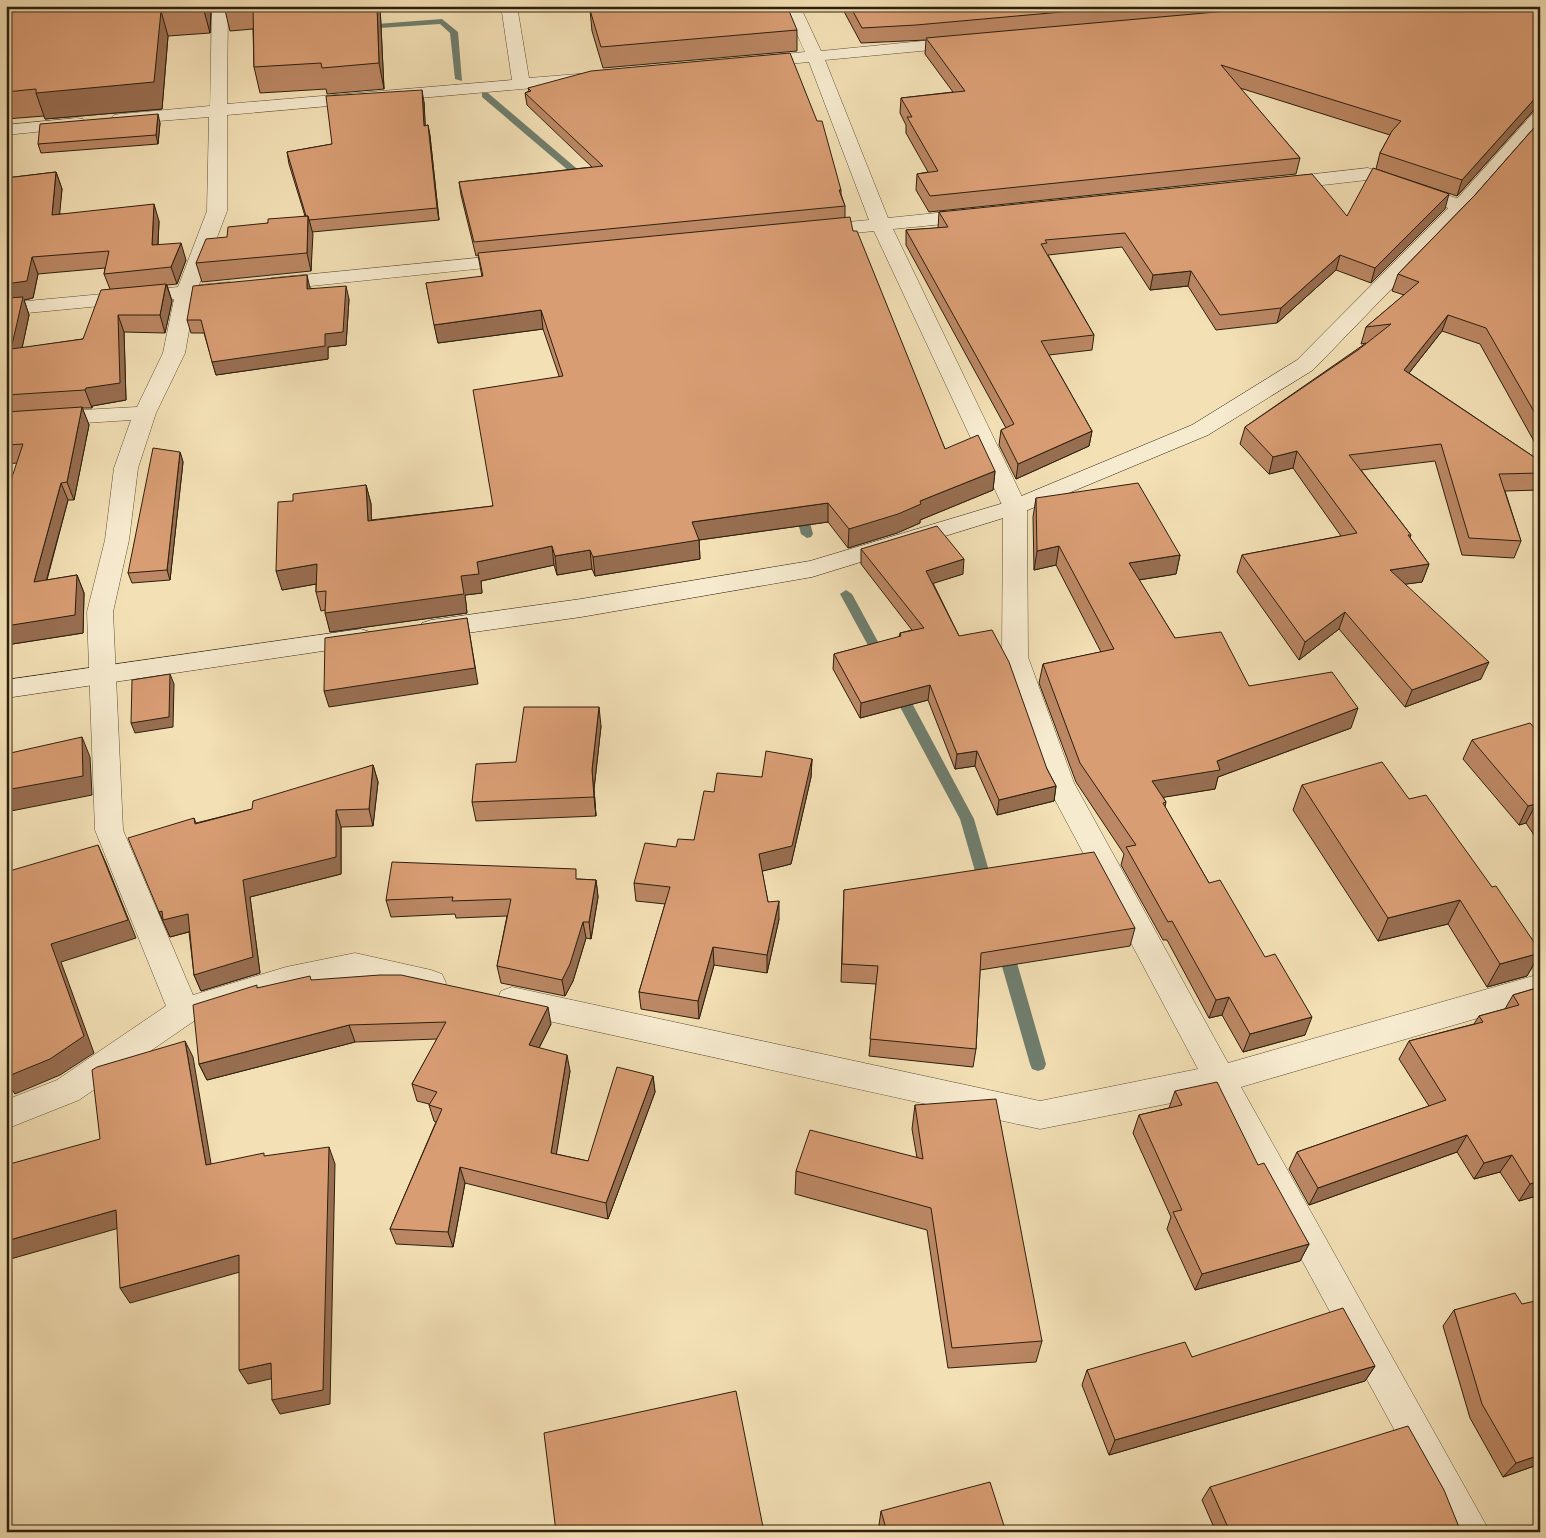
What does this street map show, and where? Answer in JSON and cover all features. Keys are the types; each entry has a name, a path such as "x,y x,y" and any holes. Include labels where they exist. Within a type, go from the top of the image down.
{"street":[{"path":"184,1011 109,830 100,612 117,540 126,468 145,413 174,353 186,292 217,211 220,6"},
{"path":"509,6 522,84"},
{"path":"792,6 815,56 881,225 1015,506 1015,656 1060,783 1220,1079 1471,1532"},
{"path":"737,63 981,41"},
{"path":"6,130 610,76"},
{"path":"6,689 581,608 812,569 1015,506 1200,430 1305,365 1461,206 1540,116"},
{"path":"1259,186 1368,174 1461,206"},
{"path":"802,232 990,213"},
{"path":"6,309 534,258"},
{"path":"6,421 145,413"},
{"path":"6,1115 68,1090 184,1011 286,980 355,966 1040,1115 1220,1079 1540,987"}],"building":[{"path":"6,6 203,7 161,11 154,82 36,93 36,89 6,92"},
{"path":"253,6 377,6 379,63 322,68 321,63 254,67"},
{"path":"635,6 787,6 797,30 601,47 590,10"},
{"path":"850,6 1129,6 862,28"},
{"path":"1283,6 1540,6 1540,95 1462,180 1380,153 1392,131 1401,121 1221,65 1300,158 930,196 917,174 938,171 907,117 912,117 901,98 965,91 926,38"},
{"path":"790,53 817,121 822,121 841,190 839,190 845,206 474,242 459,182 603,166 525,93 531,91 528,88 591,71"},
{"path":"422,90 424,126 428,125 437,208 309,220 308,216 306,216 287,152 332,144 326,96"},
{"path":"158,114 156,135 38,144 40,124"},
{"path":"1540,121 1540,422 1486,328 1448,315 1404,370 1540,461 1540,473 1499,474 1521,541 1469,538 1441,444 1349,455 1411,535 1408,535 1429,564 1390,570 1489,662 1412,690 1345,612 1305,642 1242,555 1357,533 1297,451 1273,457 1245,427 1358,350 1391,324 1366,327 1419,282 1398,274 1475,195"},
{"path":"1373,168 1449,194 1375,268 1340,255 1281,308 1220,315 1191,271 1153,275 1125,233 1045,240 1047,243 1041,244 1094,335 1041,341 1092,431 1018,464 1001,430 1014,424 906,230 948,227 939,212 1312,174 1347,216"},
{"path":"56,172 52,215 154,204 152,245 181,243 171,267 104,274 109,251 32,257 27,281 6,284 6,178"},
{"path":"308,216 307,253 196,263 206,239 227,237 228,227 268,223 268,219"},
{"path":"850,217 853,231 857,231 945,449 978,435 995,471 920,501 921,504 898,514 849,529 828,503 692,522 699,540 593,557 590,550 555,556 552,546 477,562 479,574 461,576 464,594 325,613 326,591 316,592 317,564 276,571 278,502 293,501 293,494 366,485 368,521 493,506 473,390 563,376 541,310 434,325 426,283 483,276 478,253"},
{"path":"307,275 307,289 346,286 343,332 325,334 325,346 212,362 201,320 187,320 193,286"},
{"path":"166,284 160,315 118,315 120,383 86,388 85,390 6,395 6,298 23,297 11,349 83,339 101,290"},
{"path":"82,407 67,482 61,483 34,582 77,575 75,615 6,626 6,495 23,444 6,445 6,412"},
{"path":"153,448 180,452 167,570 128,573"},
{"path":"1138,483 1180,555 1129,563 1175,638 1221,632 1249,686 1332,672 1358,708 1217,761 1220,770 1152,781 1166,802 1163,803 1209,883 1220,880 1265,957 1275,954 1312,1017 1250,1034 1229,997 1216,1000 1172,921 1168,922 1126,847 1136,845 1080,763 1043,664 1114,649 1059,546 1037,551 1036,498"},
{"path":"937,526 964,559 926,571 959,636 992,630 1009,662 1047,769 1056,786 999,800 977,751 957,754 930,685 861,703 834,654 901,636 900,633 924,628 861,549"},
{"path":"467,618 475,668 324,691 325,638"},
{"path":"170,674 169,717 131,723 132,680"},
{"path":"524,707 599,707 592,770 594,797 472,802 476,764 516,762"},
{"path":"1530,723 1540,734 1540,809 1536,804 1528,806 1472,740"},
{"path":"82,737 83,776 6,790 6,754"},
{"path":"766,751 812,759 792,846 759,854 768,902 779,901 767,955 713,947 698,1001 639,992 670,887 634,883 645,843 676,847 678,839 694,840 704,791 714,792 717,773 762,777"},
{"path":"1382,762 1409,799 1426,795 1492,887 1496,886 1540,953 1500,964 1460,900 1388,918 1302,785"},
{"path":"373,765 369,809 336,810 336,857 243,880 253,957 194,975 188,914 163,920 162,911 159,912 128,838 194,818 195,824 252,809 253,801"},
{"path":"98,845 128,920 51,944 84,1036 50,1059 6,1077 6,872"},
{"path":"1094,852 1135,928 981,953 976,1049 870,1039 878,966 842,964 844,890"},
{"path":"392,862 576,869 576,879 596,880 589,922 583,922 570,964 562,980 497,966 511,899 452,901 453,897 386,900"},
{"path":"401,975 548,1007 529,1045 567,1055 551,1153 588,1161 617,1067 653,1076 606,1203 460,1167 448,1232 390,1229 442,1109 429,1105 437,1092 412,1084 446,1022 349,1025 199,1064 193,1005 257,985 257,988 310,976 311,980"},
{"path":"1540,987 1540,1181 1530,1184 1512,1155 1484,1163 1467,1135 1318,1188 1297,1152 1446,1100 1409,1041 1483,1022 1479,1016 1519,1005 1513,995"},
{"path":"185,1041 206,1165 264,1153 264,1156 329,1147 323,1390 272,1400 271,1363 239,1370 239,1255 120,1288 116,1210 6,1241 6,1165 100,1139 92,1070"},
{"path":"1217,1082 1258,1165 1264,1163 1309,1244 1202,1274 1173,1212 1182,1210 1139,1115 1182,1105 1175,1091"},
{"path":"996,1099 1042,1341 952,1348 931,1208 796,1171 810,1130 923,1159 915,1105"},
{"path":"1515,1293 1522,1304 1540,1300 1540,1455 1516,1463 1482,1404 1454,1310"},
{"path":"1343,1308 1375,1366 1115,1440 1087,1370 1185,1342 1192,1357"},
{"path":"736,1391 764,1532 556,1532 544,1433"},
{"path":"1408,1426 1444,1490 1461,1532 1323,1532 1322,1530 1318,1532 1230,1532 1210,1487"},
{"path":"990,1482 1006,1532 887,1532 881,1511"}],"waterway":[{"path":"364,27 442,21 454,32 459,79"},
{"path":"485,95 586,181"},
{"path":"800,508 807,534"},
{"path":"846,594 882,660"},
{"path":"898,690 967,819 986,885"},
{"path":"1005,949 1038,1064"}]}
